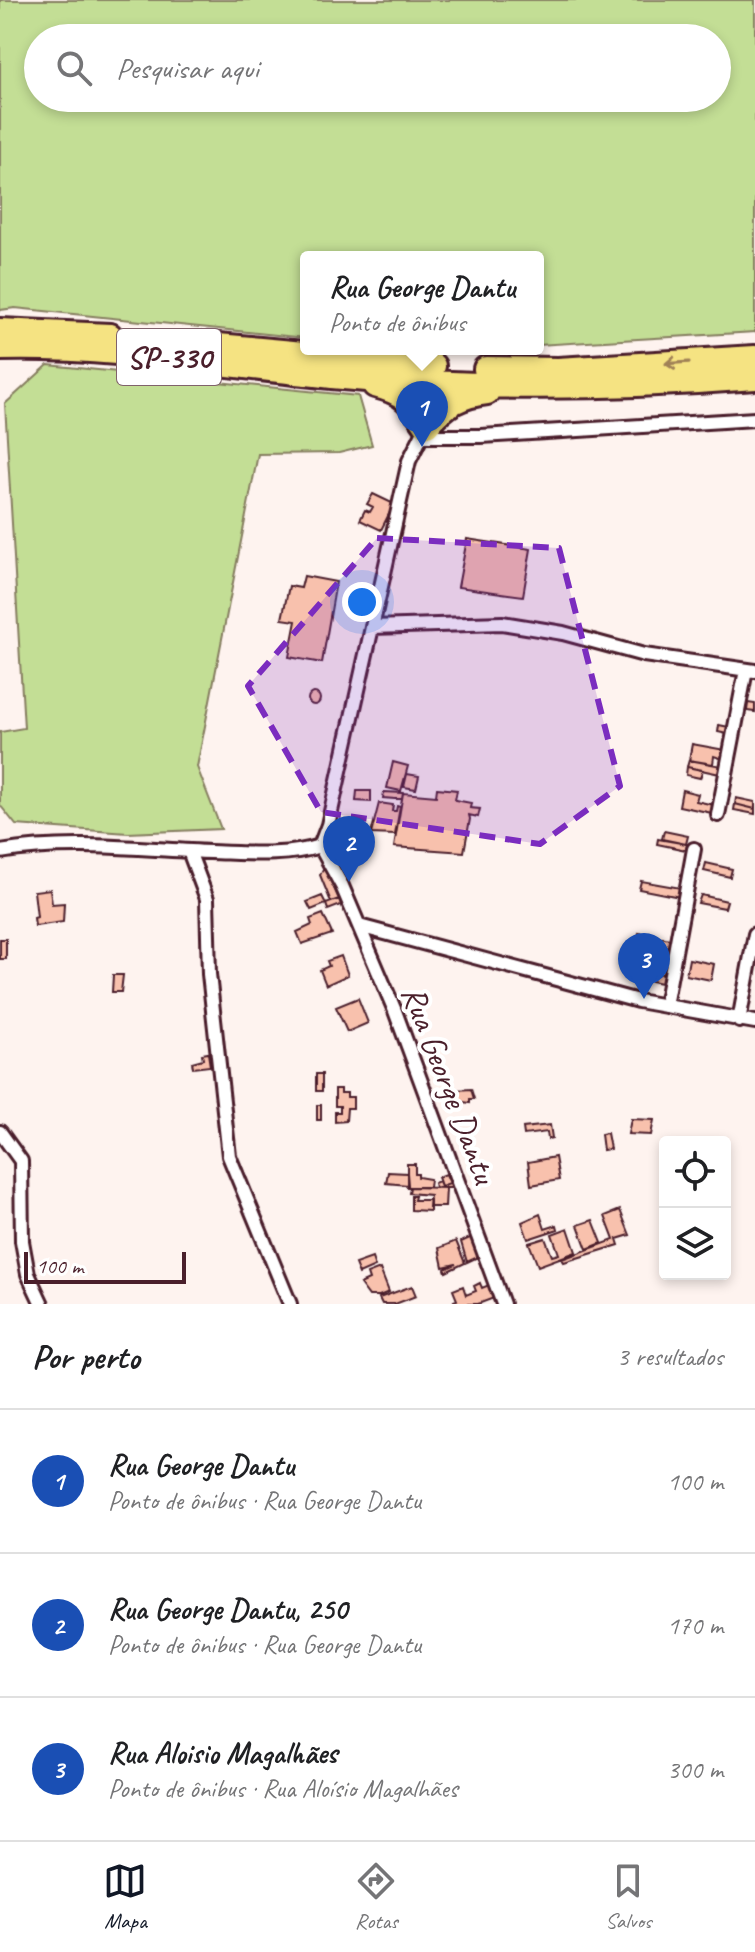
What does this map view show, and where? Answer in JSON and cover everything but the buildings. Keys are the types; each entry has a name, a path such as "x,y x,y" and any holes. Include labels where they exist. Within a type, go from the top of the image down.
{"highway":[{"name":"SP-330","path":"0,331 55,332 300,353"},
{"name":"SP-330","path":"0,348 134,354 338,376 529,387 629,386 755,377"},
{"name":"SP-330","path":"320,355 493,370 558,370 755,358"},
{"path":"338,376 396,390 411,402 425,430 451,402 469,394 529,387"}],"street":[{"path":"0,852 57,847 258,853 320,846 328,825 409,461 425,430 481,436 755,419"},
{"path":"372,627 502,623 563,633 644,655 751,670 718,815"},
{"name":"Rua George Dantu","path":"320,846 337,875 395,1011 503,1304"},
{"path":"189,851 207,899 209,974 229,1156 290,1304"},
{"path":"665,1006 693,855"},
{"path":"359,926 665,1006 755,1022"},
{"path":"739,1021 755,934"},
{"path":"0,1132 21,1161 22,1241 28,1274 42,1304"}],"highlighted area":[{"path":"377,538 559,548 620,786 540,844 321,812 248,686"}],"green space":[{"path":"0,0 755,0 755,332 544,345 544,251 300,251 300,337 15,308 0,310"},
{"path":"48,365 358,396 372,445 339,453 258,454 197,767 221,829 128,833 16,825 0,805 0,732 24,728 5,404"}],"place":[{"name":"Rua George Dantu","path":"422,447"},
{"name":"Rua George Dantu, 250","path":"349,882"},
{"name":"Rua Aloisio Magalhães","path":"644,999"}]}
